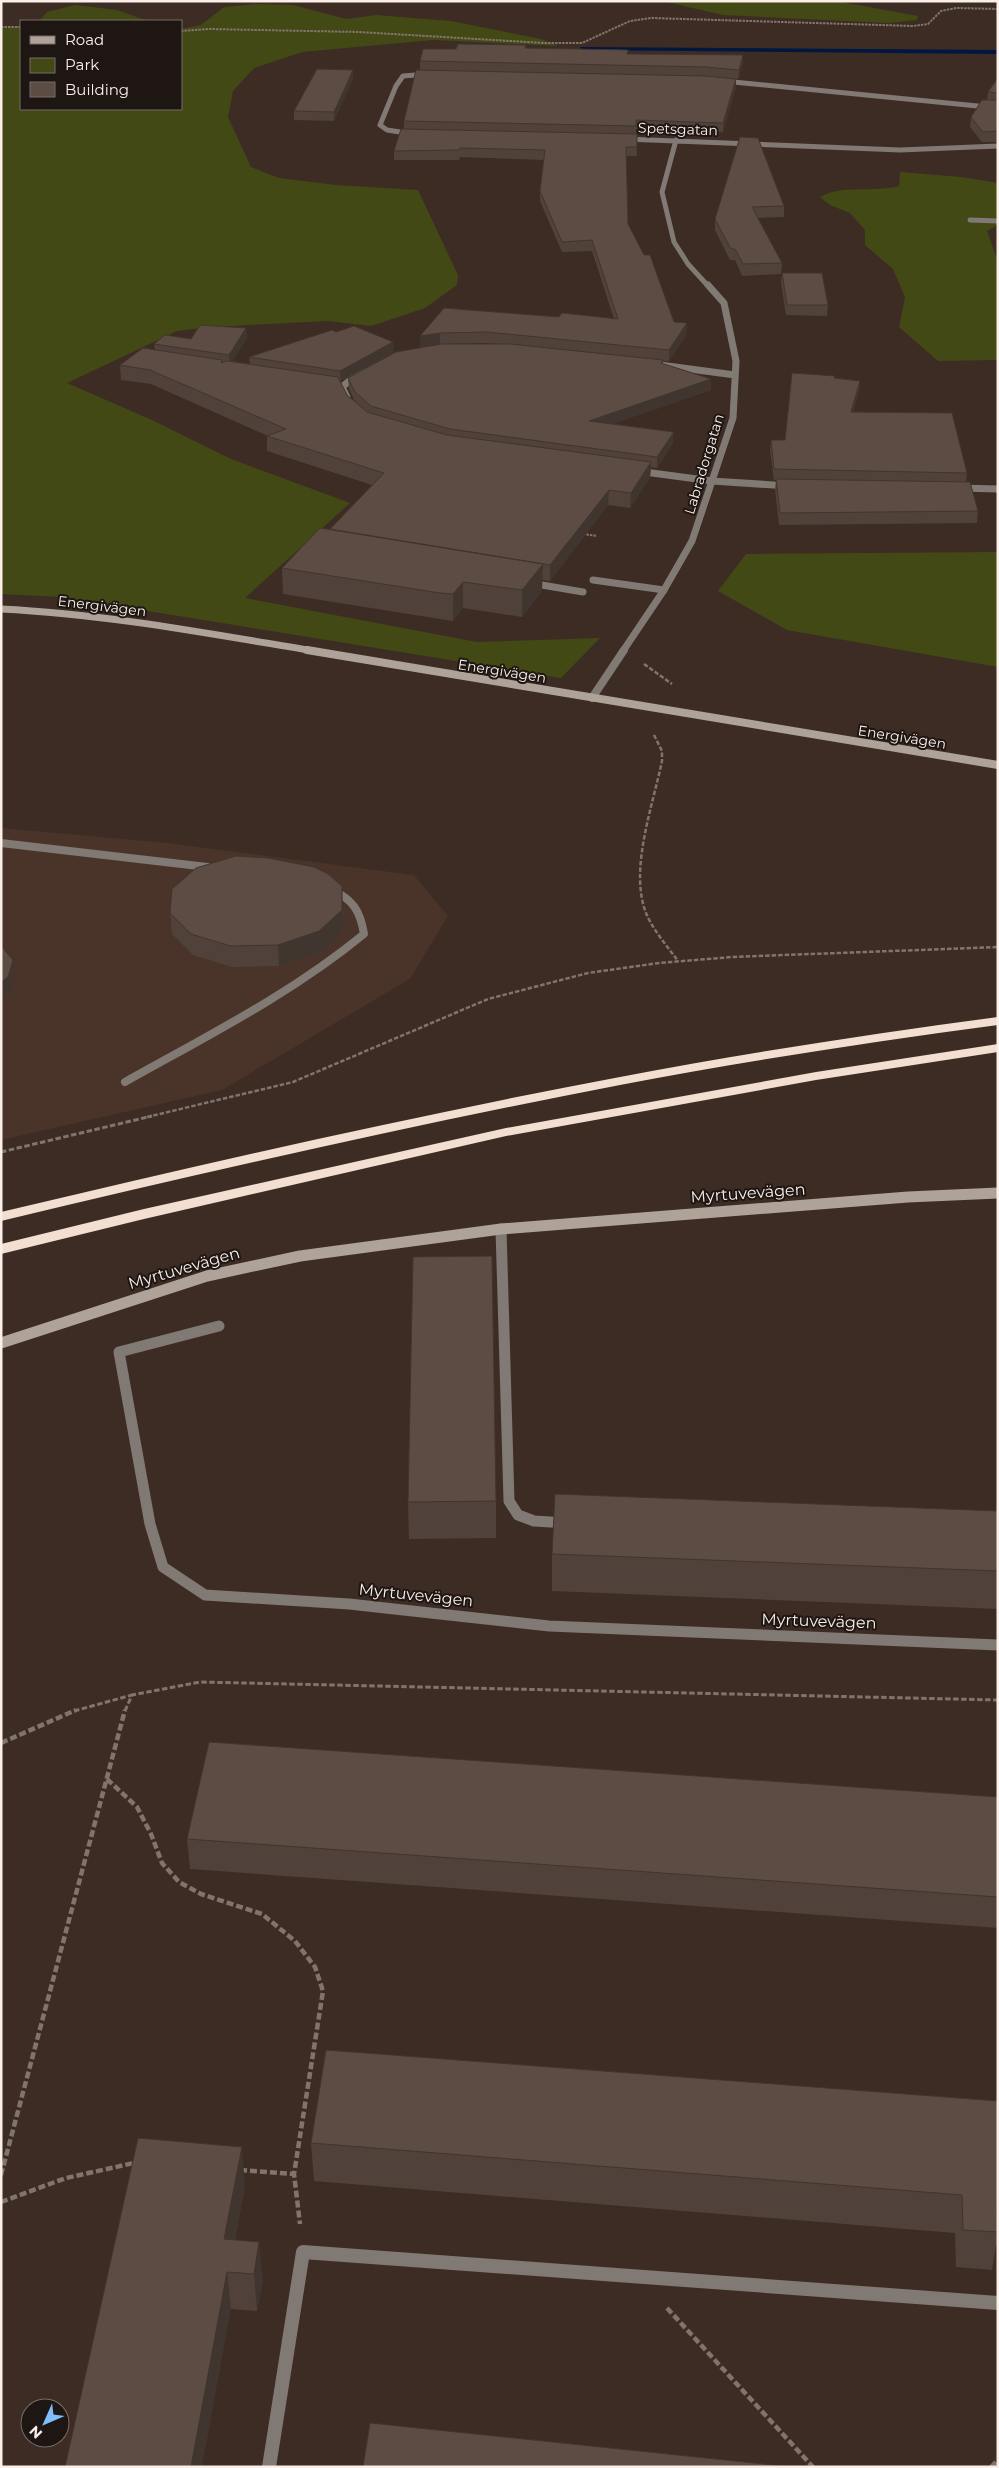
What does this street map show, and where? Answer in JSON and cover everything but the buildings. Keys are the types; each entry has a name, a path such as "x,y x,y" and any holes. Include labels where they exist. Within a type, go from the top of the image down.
{"highway":[{"path":"1,1217 127,1186 489,1106 794,1050 998,1020"},
{"path":"1,1249 153,1212 506,1132 816,1076 998,1048"}],"street":[{"path":"421,134 402,134 386,130 380,125 396,86 403,76 434,74"},
{"path":"714,81 998,108"},
{"name":"Spetsgatan","path":"614,138 900,150 998,146"},
{"name":"Labradorgatan","path":"592,698 664,590 692,541 704,511 733,418 735,375 733,342 724,303 688,264 674,242 662,192 676,140"},
{"path":"970,220 998,222"},
{"path":"342,387 360,372 378,364"},
{"path":"648,364 735,375"},
{"path":"332,385 342,387"},
{"path":"342,387 351,406"},
{"path":"634,470 712,481 800,486"},
{"path":"948,488 998,489"},
{"path":"593,580 664,590"},
{"path":"517,581 583,592"},
{"name":"Energivägen","path":"1,609 42,611 185,630 998,765"},
{"path":"1,843 225,868"},
{"path":"125,1082 278,995 338,957 364,934 360,910 350,898 325,886"},
{"name":"Myrtuvevägen","path":"1,1344 207,1276 300,1256 500,1229 908,1197 998,1193"},
{"path":"500,1229 509,1501 518,1515 534,1521 583,1523"},
{"name":"Myrtuvevägen","path":"219,1326 119,1352 150,1524 163,1568 205,1595 349,1604 549,1626 998,1645"},
{"path":"269,2467 303,2252 998,2303"}],"path":[{"path":"182,31 209,29 359,32 544,43 582,43 630,21 651,18 913,26 928,24 941,11 956,8 998,9"},
{"path":"1,27 20,27"},
{"path":"578,533 597,536"},
{"path":"638,661 654,670 674,686 675,695 656,721 653,733 662,752 662,761 641,862 640,888 646,912 678,961"},
{"path":"1,1152 293,1082 340,1065 477,1002 518,989 588,973 678,961 742,956 998,946"},
{"path":"1,1743 80,1708 132,1695 200,1682 998,1700"},
{"path":"1,2175 122,1717 132,1695"},
{"path":"107,1779 137,1807 151,1834 162,1863 179,1882 201,1894 262,1914 295,1941 316,1967 323,1991 294,2174 303,2252"},
{"path":"1,2202 52,2181 89,2171 142,2162"},
{"path":"237,2170 294,2174"},
{"path":"637,2277 813,2467"},
{"path":"991,2467 998,2460"}],"shaded area":[{"path":"1,828 168,843 414,875 448,916 410,979 222,1090 1,1140"}],"green space":[{"path":"662,1 836,1 918,16 917,20 889,23 723,15"},
{"path":"256,4 293,5 346,19 376,15 451,21 541,39 559,46 433,40 302,52 254,68 233,91 228,117 251,167 279,178 336,185 418,190 458,275 457,285 425,308 371,326 328,321 210,327 177,331 67,383 152,420 231,459 350,503 245,598 477,642 600,638 561,678 61,597 1,594 1,28 20,26 20,110 182,110 182,29 201,25 224,7"},
{"path":"75,5 117,10 145,20 40,20 47,12"},
{"path":"900,172 961,177 998,183 998,225 987,231 998,262 998,360 938,361 899,327 905,297 893,269 865,245 865,230 850,213 830,205 820,197 839,191 899,186"},
{"path":"998,552 998,667 787,630 718,591 746,554"}],"waterway":[{"path":"582,48 998,52"}]}
